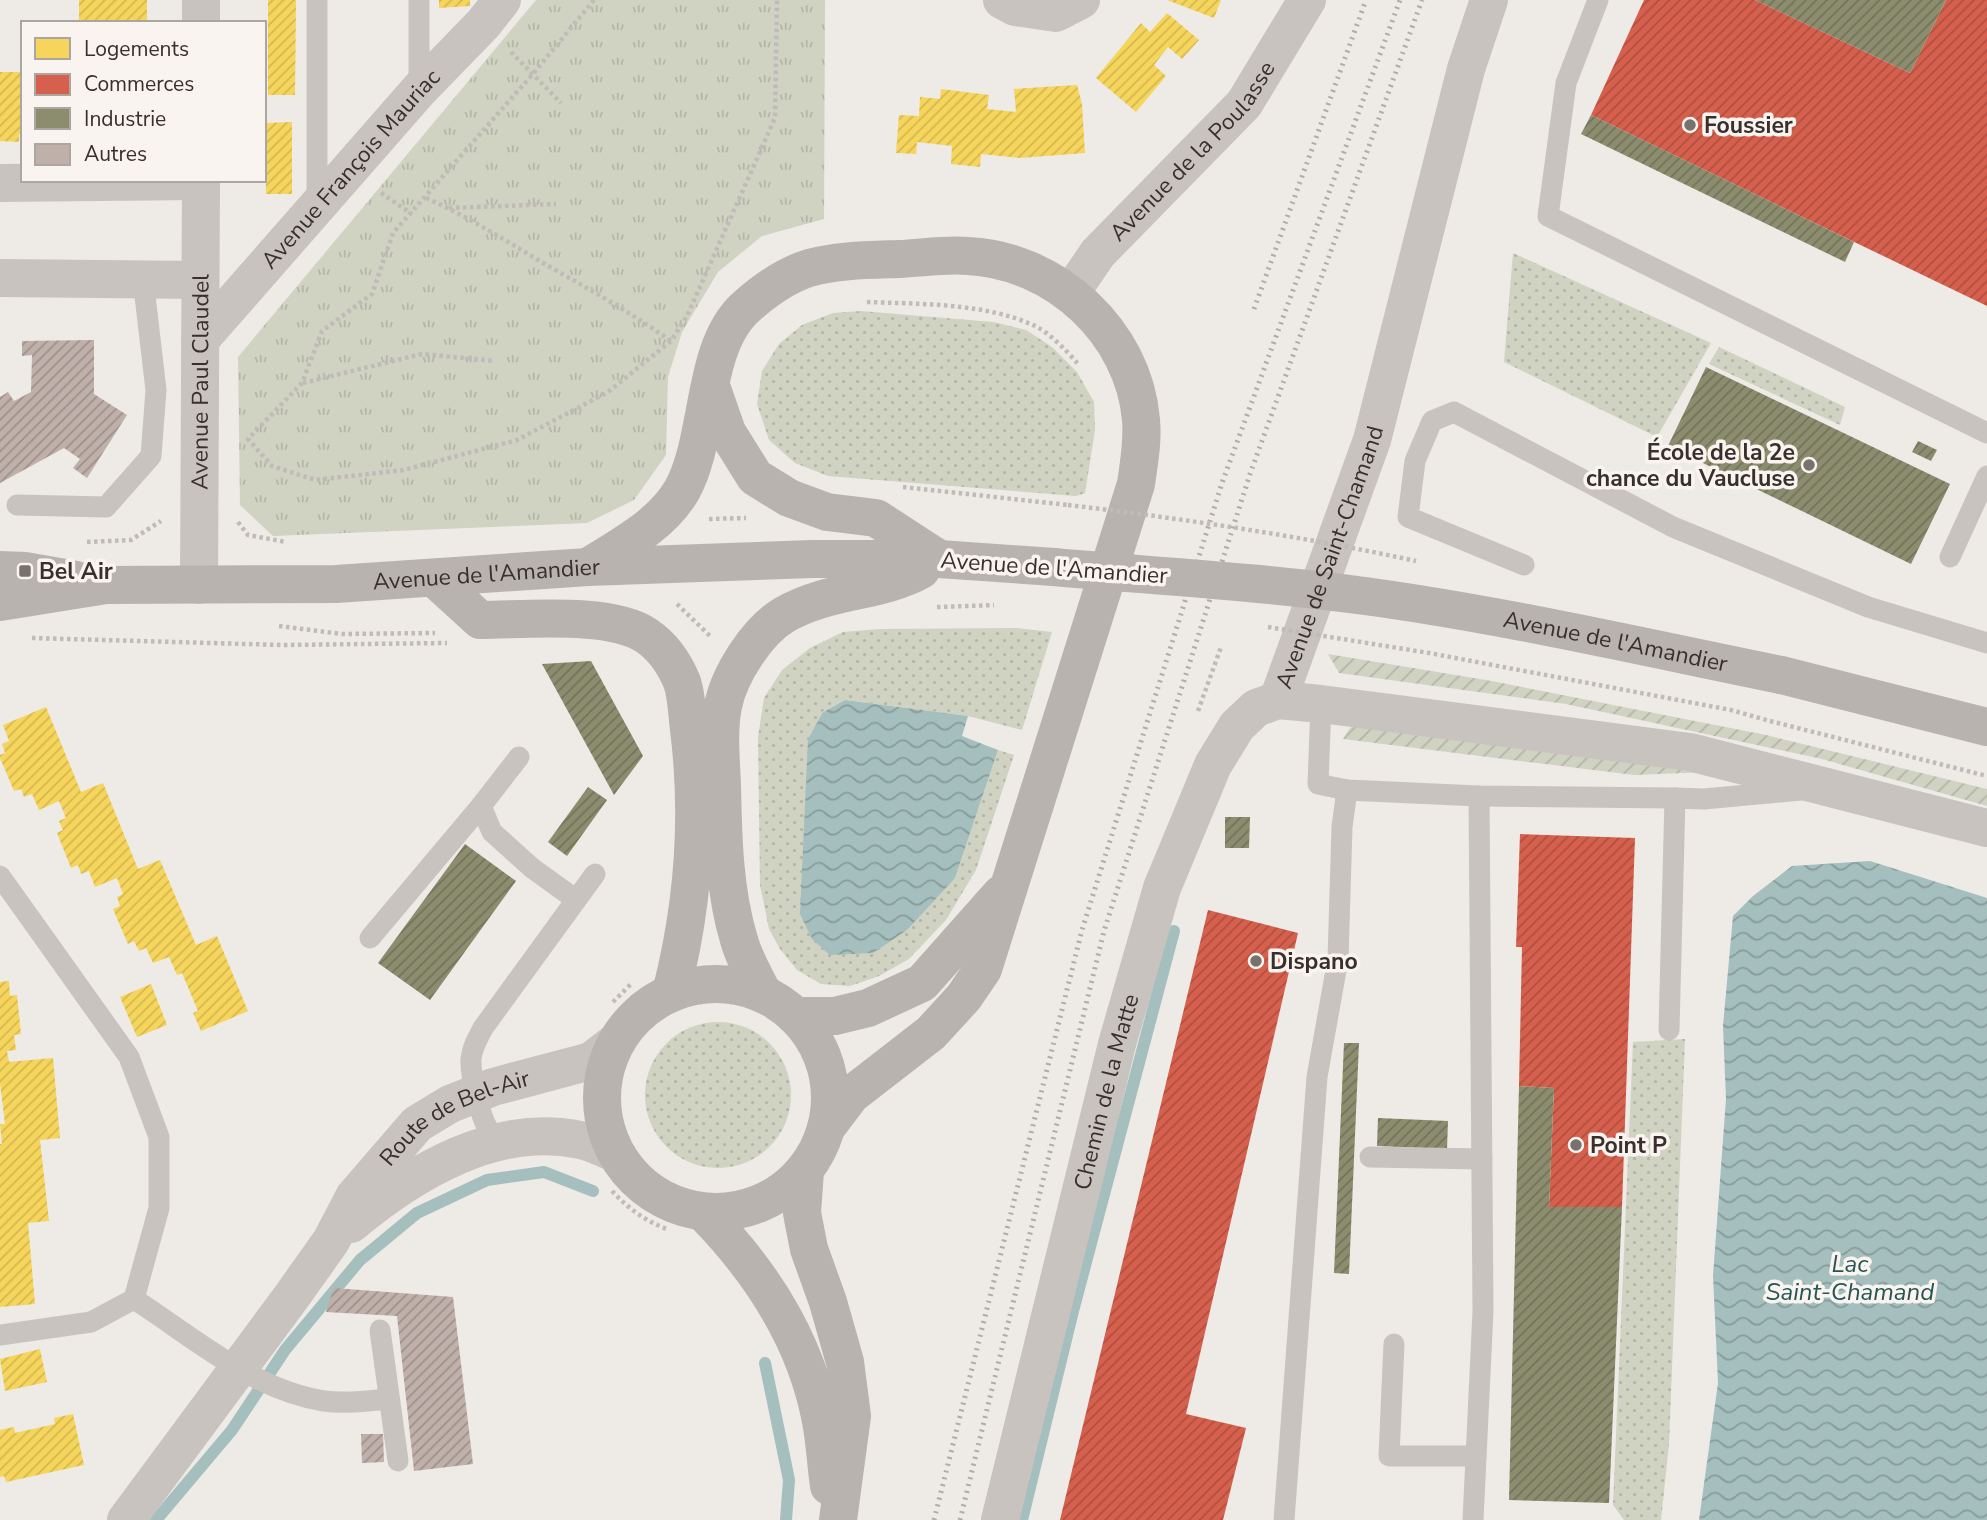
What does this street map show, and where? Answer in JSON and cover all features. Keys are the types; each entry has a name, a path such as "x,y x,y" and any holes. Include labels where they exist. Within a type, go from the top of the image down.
{"main road":[{"path":"588,567 641,533 668,508 681,490 696,456 711,384 728,332 744,308 775,284 809,268 861,261 968,256 1006,262 1040,274 1092,312 1126,360 1135,386 1141,418 1142,444 1136,484 983,969 964,997 931,1033 851,1095 826,1128"},
{"path":"711,384 727,432 755,477 789,498 827,512 876,518 939,559 904,579 813,601 782,616 762,634 738,664 723,705 721,748 724,864 738,939 763,993"},
{"name":"Avenue de l'Amandier","path":"0,602 106,585 336,584 588,567 813,559 939,559 1244,583 1366,596 1538,626 1781,675 1987,727"},
{"name":"Avenue de l'Amandier","path":"0,570 25,571 106,585"},
{"path":"434,578 480,620 589,620 618,624 647,636 669,657 683,684 691,749 694,834 684,938 671,993"},
{"path":"795,1016 835,1016 868,1008 922,983 1010,885"},
{"path":"688,1222 759,1205 784,1190 805,1171 818,1150 826,1128 831,1097 826,1067 814,1040 795,1016 763,993 733,985 701,985 671,993 653,1002 633,1020 617,1041 606,1068 601,1097 613,1171 637,1182 688,1222 732,1242 779,1307 803,1356 821,1420 832,1520"},
{"path":"805,1171 802,1213 809,1249 845,1362 852,1416 838,1520"}],"street":[{"path":"201,0 201,21"},
{"path":"1002,0 1015,7 1056,13 1081,0"},
{"name":"Avenue de la Poulasse","path":"1070,295 1098,253 1244,104 1307,0"},
{"name":"Avenue de Saint-Chamand","path":"1489,0 1462,82 1372,440 1278,700 1690,752 1987,828"},
{"name":"Avenue François Mauriac","path":"200,340 419,90 493,11"},
{"path":"0,183 100,182"},
{"name":"Avenue Paul Claudel","path":"199,585 201,182"},
{"path":"0,278 200,280"},
{"name":"Chemin de la Matte","path":"1000,1520 1117,1044 1162,888 1213,765 1237,726 1256,708 1278,700"},
{"name":"Route de Bel-Air","path":"126,1520 331,1241 354,1197 417,1124 450,1104 476,1093 591,1061 617,1041"},
{"name":"Route de Bel-Air","path":"331,1241 369,1209 407,1183 483,1146 547,1136 582,1140 613,1171"}],"lane":[{"path":"317,0 317,209"},
{"path":"419,0 419,90"},
{"path":"1598,0 1566,83 1548,216 1987,433"},
{"path":"17,505 106,507 151,456 156,390 143,279"},
{"path":"1524,565 1408,517 1415,461 1432,421 1454,412 1673,527 1868,607 1987,643"},
{"path":"1950,557 1987,476"},
{"path":"1321,704 1318,784 1347,790 1479,796 1704,799 1834,788"},
{"path":"370,938 519,757"},
{"path":"1284,1520 1317,1077 1338,960 1342,827 1347,790"},
{"path":"1473,1520 1483,1311 1479,796"},
{"path":"1670,1030 1675,798"},
{"path":"481,806 492,832 532,868 575,899"},
{"path":"505,1141 491,1132 476,1093 471,1061 474,1045 483,1028 595,874"},
{"path":"0,876 129,1057 159,1137 159,1208 134,1299 91,1322 0,1335"},
{"path":"1370,1157 1482,1159"},
{"path":"134,1299 238,1368 275,1388 323,1401 389,1399"},
{"path":"380,1330 398,1461"},
{"path":"1394,1345 1389,1456 1476,1456"}],"path":[{"path":"594,0 426,198 393,233 372,294 322,331 302,383 248,439 272,466 315,480 404,470 517,440 607,392 671,341 687,316 775,118 777,0"},
{"path":"493,11 532,75 561,103"},
{"path":"426,198 448,208 641,320 671,341"},
{"path":"448,208 556,204"},
{"path":"863,302 989,310 1036,326 1070,354 1083,371"},
{"path":"302,383 422,354 494,361"},
{"path":"897,487 1068,505"},
{"path":"707,519 748,518"},
{"path":"78,542 131,540 162,521 237,520 248,535 294,542"},
{"path":"640,565 738,664"},
{"path":"270,625 342,634 438,633"},
{"path":"1257,626 1443,655 1731,710 1987,776"},
{"path":"22,638 282,645 449,643"},
{"path":"613,1171 626,1206 652,1223 688,1222"}],"green space":[{"path":"536,0 825,0 824,219 762,236 718,272 682,332 668,377 666,455 634,500 587,523 273,536 240,505 238,357"},
{"path":"1513,253 1711,343 1657,437 1504,362"},
{"path":"861,311 993,322 1026,330 1052,347 1077,372 1094,402 1095,430 1085,493 1076,496 828,476 795,463 769,440 757,404 762,371 779,344 802,325 833,313"},
{"path":"1719,347 1845,407 1840,425 1709,364"},
{"path":"1016,628 1052,632 1022,730 968,716 845,700 822,712 955,878 998,750 1014,755 976,870 946,920 909,959 879,976 850,986 821,984 797,970 780,949 769,929 760,885 758,737 764,698 782,670 810,648 843,632 880,629"},
{"path":"1328,654 1486,680 1766,735 1987,789 1987,806 1822,759 1566,704 1339,673"},
{"path":"1359,724 1708,772 1634,775 1343,739 1350,728"},
{"path":"718,1022 746,1028 769,1044 785,1067 791,1095 785,1123 769,1146 746,1162 718,1168 690,1162 667,1146 651,1123 645,1095 651,1067 667,1044 690,1028"},
{"path":"1685,1039 1669,1444 1661,1520 1624,1520 1613,1505 1633,1042"}],"water":[{"path":"845,700 968,716 962,736 998,750 955,878 907,930 873,953 830,955 812,939 800,914 808,739 823,712"},
{"name":"Lac Saint-Chamand","path":"1870,861 1987,898 1987,1520 1699,1520 1718,1383 1713,1276 1726,1099 1723,1026 1733,916 1753,896 1792,866"}],"building: Logements":[{"path":"79,0 147,0 147,21 79,21"},
{"path":"268,0 296,0 295,95 268,95"},
{"path":"439,0 470,0 470,6 439,8"},
{"path":"1167,0 1221,0 1214,18"},
{"path":"1167,13 1199,40 1182,59 1168,47 1154,65 1166,76 1136,112 1096,78 1141,23 1150,32"},
{"path":"0,72 21,72 19,142 0,141"},
{"path":"1077,85 1082,104 1085,153 1020,158 981,154 980,167 951,164 952,146 917,142 916,154 896,153 899,115 919,116 920,97 940,99 941,89 989,95 987,109 1016,112 1014,89"},
{"path":"292,122 292,194 266,194 266,123"},
{"path":"46,707 81,792 103,783 138,869 160,860 196,945 217,936 248,1011 201,1031 193,1013 198,1011 182,973 177,975 169,957 153,963 146,948 139,951 134,941 128,944 113,909 120,906 117,897 123,894 117,878 95,887 89,871 81,874 78,865 71,868 57,833 63,830 59,821 66,818 59,801 39,810 32,794 24,797 21,789 14,791 0,758 0,755 5,753 2,744 9,741 3,725"},
{"path":"9,981 10,996 17,995 21,1034 14,1035 16,1050 7,1051 9,1062 53,1058 60,1138 40,1140 49,1221 28,1223 35,1304 0,1307 0,1124 5,1124 0,1083 0,982"},
{"path":"151,984 167,1025 137,1037 120,997"},
{"path":"40,1349 47,1382 5,1391 0,1359"},
{"path":"73,1414 84,1465 6,1482 4,1476 0,1477 0,1430 14,1427 15,1433 55,1424 54,1418"}],"building: Commerces":[{"path":"1644,0 1755,0 1910,73 1946,0 1987,0 1987,306 1591,115"},
{"path":"1520,834 1635,838 1622,1207 1549,1207 1554,1088 1519,1086 1522,947 1516,947"},
{"path":"1208,910 1298,933 1186,1414 1246,1428 1223,1520 1060,1520"}],"building: Industrie":[{"path":"1755,0 1946,0 1910,73"},
{"path":"1591,115 1854,242 1845,262 1581,134"},
{"name":"École de la 2e chance du Vaucluse","path":"1706,367 1950,484 1911,564 1668,446"},
{"path":"1918,441 1937,450 1931,461 1912,452"},
{"path":"591,661 643,756 614,795 542,664"},
{"path":"588,787 607,800 567,856 548,842"},
{"path":"1225,817 1250,817 1249,848 1225,848"},
{"path":"465,844 516,881 430,1000 378,963"},
{"path":"1344,1043 1359,1043 1349,1274 1334,1273"},
{"path":"1519,1086 1554,1088 1549,1207 1622,1207 1609,1503 1509,1500"},
{"path":"1378,1118 1448,1121 1447,1149 1377,1146"}],"building: Autres":[{"path":"94,340 94,394 127,415 87,478 73,468 80,459 64,448 0,483 0,397 8,392 14,401 31,392 32,355 22,356 22,341"},
{"path":"334,1288 453,1297 473,1464 414,1471 397,1316 326,1312"},
{"path":"361,1434 383,1434 384,1462 362,1463"}],"waterway":[{"path":"1022,1520 1073,1311 1174,931"},
{"path":"156,1520 232,1430 285,1350 360,1260 417,1213 487,1180 544,1172 593,1191"},
{"path":"765,1363 789,1480 786,1520"}],"railway":[{"path":"1254,309 1366,0"},
{"path":"934,1520 1082,930 1222,483 1400,0"},
{"path":"960,1520 1104,931 1250,474 1422,0"}],"place":[{"name":"Foussier","path":"1690,125"},
{"name":"École de la 2e chance du Vaucluse","path":"1809,465"},
{"name":"Bel Air","path":"25,571"},
{"name":"Dispano","path":"1256,961"},
{"name":"Point P","path":"1576,1145"}]}
